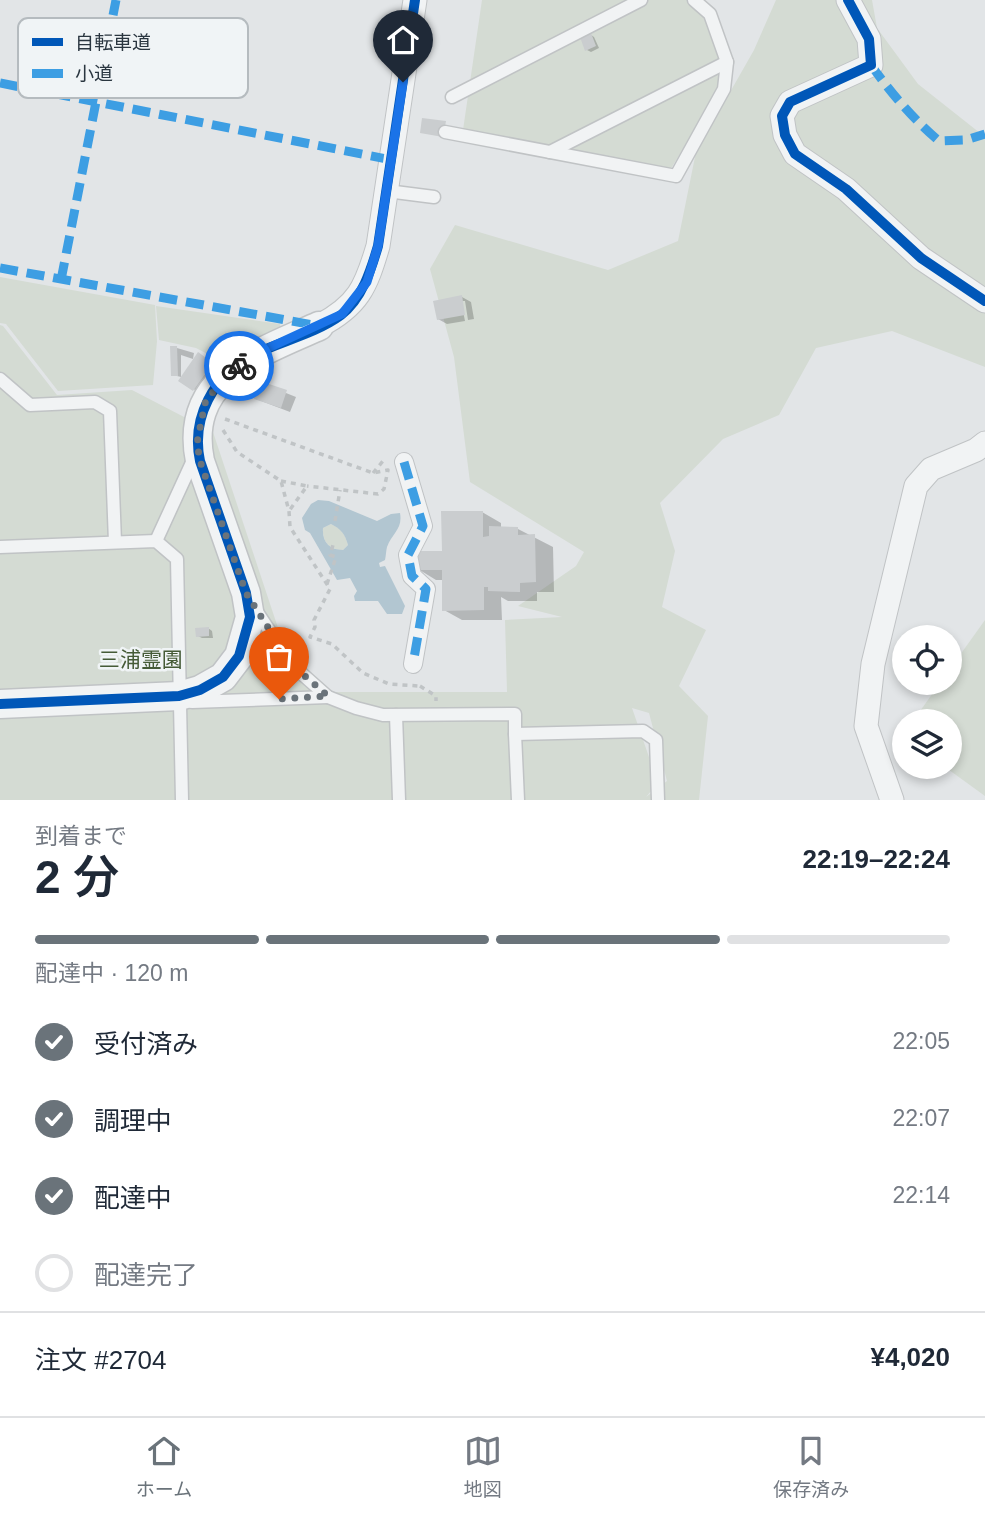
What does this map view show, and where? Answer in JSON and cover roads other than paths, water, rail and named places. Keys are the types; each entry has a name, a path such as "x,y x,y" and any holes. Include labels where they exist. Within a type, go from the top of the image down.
{"street":[{"path":"0,704 180,699 223,677 239,656 250,617 246,593 198,450 199,424 205,403 223,378 251,356 342,314 367,282 378,246 415,0"},
{"path":"848,0 869,39 872,65 790,102 782,116 785,135 795,154 846,189 922,258 985,301"},
{"path":"892,800 866,726 873,664 916,486 931,469 985,443"},
{"path":"404,462 423,526 408,555 412,576 426,589 413,664"}],"lane":[{"path":"452,97 641,0"},
{"path":"446,132 676,177 724,89 727,62 710,15 694,0"},
{"path":"550,152 727,62"},
{"path":"387,191 434,197"},
{"path":"0,379 30,405 96,402 110,411 115,542"},
{"path":"156,541 198,450"},
{"path":"0,547 156,541 177,559 182,800"},
{"path":"246,593 292,665 328,696 356,708 383,715 515,714 518,800"},
{"path":"180,699 328,696"},
{"path":"396,715 399,800"},
{"path":"516,734 643,731 656,740 658,800"}],"water":[{"path":"318,500 329,501 377,521 400,513 399,527 389,542 385,560 379,563 380,567 385,566 405,606 402,614 387,614 378,601 355,601 357,591 350,578 337,580 310,533 305,530 302,518 311,504","holes":["331,524 342,532 347,541 348,545 343,550 330,547 324,537 323,528"]}],"park label":[{"name":"三浦霊園","path":"141,660"}]}
